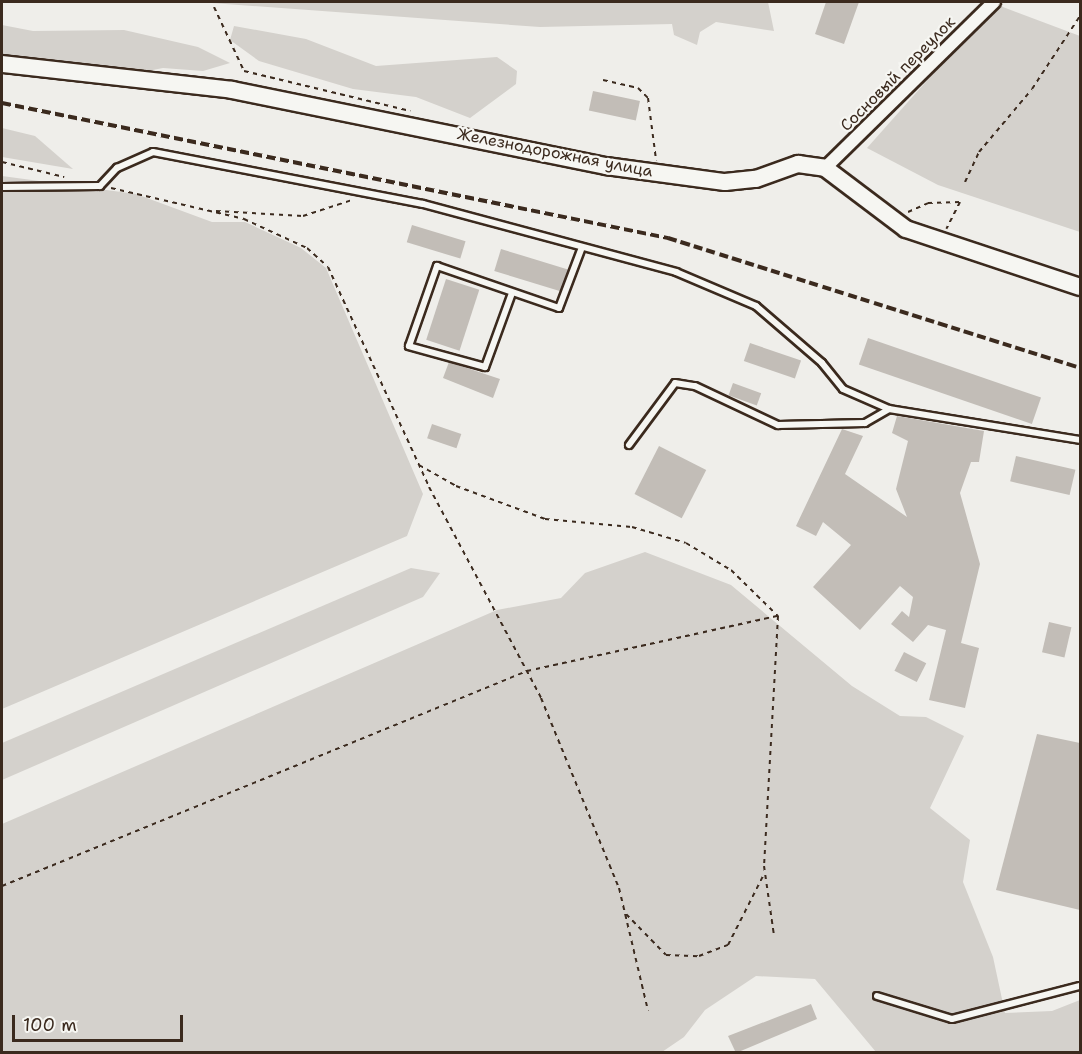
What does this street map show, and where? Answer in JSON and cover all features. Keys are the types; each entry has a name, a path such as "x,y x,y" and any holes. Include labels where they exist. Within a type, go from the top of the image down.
{"street":[{"name":"Сосновый переулок","path":"825,168 994,2"},
{"name":"Железнодорожная улица","path":"2,64 232,90 606,166 726,182 756,179 798,164 825,168"},
{"path":"825,168 888,218 939,241 1080,287"}],"lane":[{"path":"2,187 100,186 117,168 153,152 423,204 676,272 756,306 822,363 843,389 889,409 1080,440"},
{"path":"512,293 485,367 409,346 437,266 559,308 582,247"},
{"path":"629,445 675,383 695,386 778,425 865,423 889,409"},
{"path":"877,996 952,1019 1080,986"}],"path":[{"path":"214,7 244,70 417,113"},
{"path":"966,182 979,152 1032,89 1080,16"},
{"name":"Железнодорожная улица","path":"603,80 638,88 648,98 657,169"},
{"path":"2,162 69,178"},
{"path":"100,186 192,209 244,219 307,248 328,267 419,465 527,671 624,912 648,1011"},
{"path":"192,209 303,216 365,194"},
{"path":"888,218 928,203 960,202 939,241"},
{"path":"419,465 456,486 545,519 632,527 686,543 731,570 778,616 765,874 774,935"},
{"path":"2,886 527,671 778,616"},
{"path":"624,912 666,955 699,956 728,945 765,874"}],"shaded area":[{"path":"198,2 768,2 774,31 716,22 700,32 697,45 674,35 672,24 540,27"},
{"path":"995,4 1080,36 1080,232 938,185 867,148"},
{"path":"2,25 33,31 124,30 198,47 230,63 203,71 163,68 122,76 2,57"},
{"path":"234,26 306,39 376,66 497,57 517,71 516,84 470,118 416,97 353,89 259,61 230,40"},
{"path":"2,128 35,136 73,169 2,157"},
{"path":"2,176 136,194 212,222 245,222 301,248 326,268 423,494 407,536 2,709"},
{"path":"645,552 731,585 852,686 900,716 926,717 964,736 930,808 970,840 963,882 993,957 1005,1013 1052,1011 1080,1000 1080,1052 876,1052 815,979 756,976 705,1010 684,1037 662,1052 2,1052 2,824 497,610 561,598 585,573"},
{"path":"411,568 440,573 423,597 2,780 2,743"}],"building":[{"path":"826,2 859,2 844,44 815,34"},
{"path":"593,91 640,101 636,121 589,111"},
{"path":"412,225 466,241 460,259 407,242"},
{"path":"501,249 568,269 561,291 494,271"},
{"path":"446,279 479,290 460,351 426,340"},
{"path":"868,338 1041,398 1032,424 859,364"},
{"path":"750,343 801,361 795,379 744,361"},
{"path":"449,362 500,379 493,398 443,378"},
{"path":"733,383 761,393 757,405 729,395"},
{"path":"897,416 984,431 979,462 971,462 960,493 980,564 961,643 979,648 965,708 929,700 946,630 928,625 913,642 891,624 902,611 909,617 913,597 900,586 860,630 813,587 851,545 823,522 816,536 796,526 842,429 863,436 845,474 907,517 896,489 908,441 892,433"},
{"path":"432,424 461,434 456,448 427,438"},
{"path":"659,446 706,470 682,518 634,494"},
{"path":"1016,456 1075,470 1070,495 1010,481"},
{"path":"1049,622 1071,627 1064,657 1042,652"},
{"path":"904,652 926,663 917,682 894,671"},
{"path":"1037,734 1080,743 1080,910 996,890"},
{"path":"811,1004 817,1019 736,1053 728,1036"}],"railway":[{"path":"2,103 668,238 1080,368"}]}
